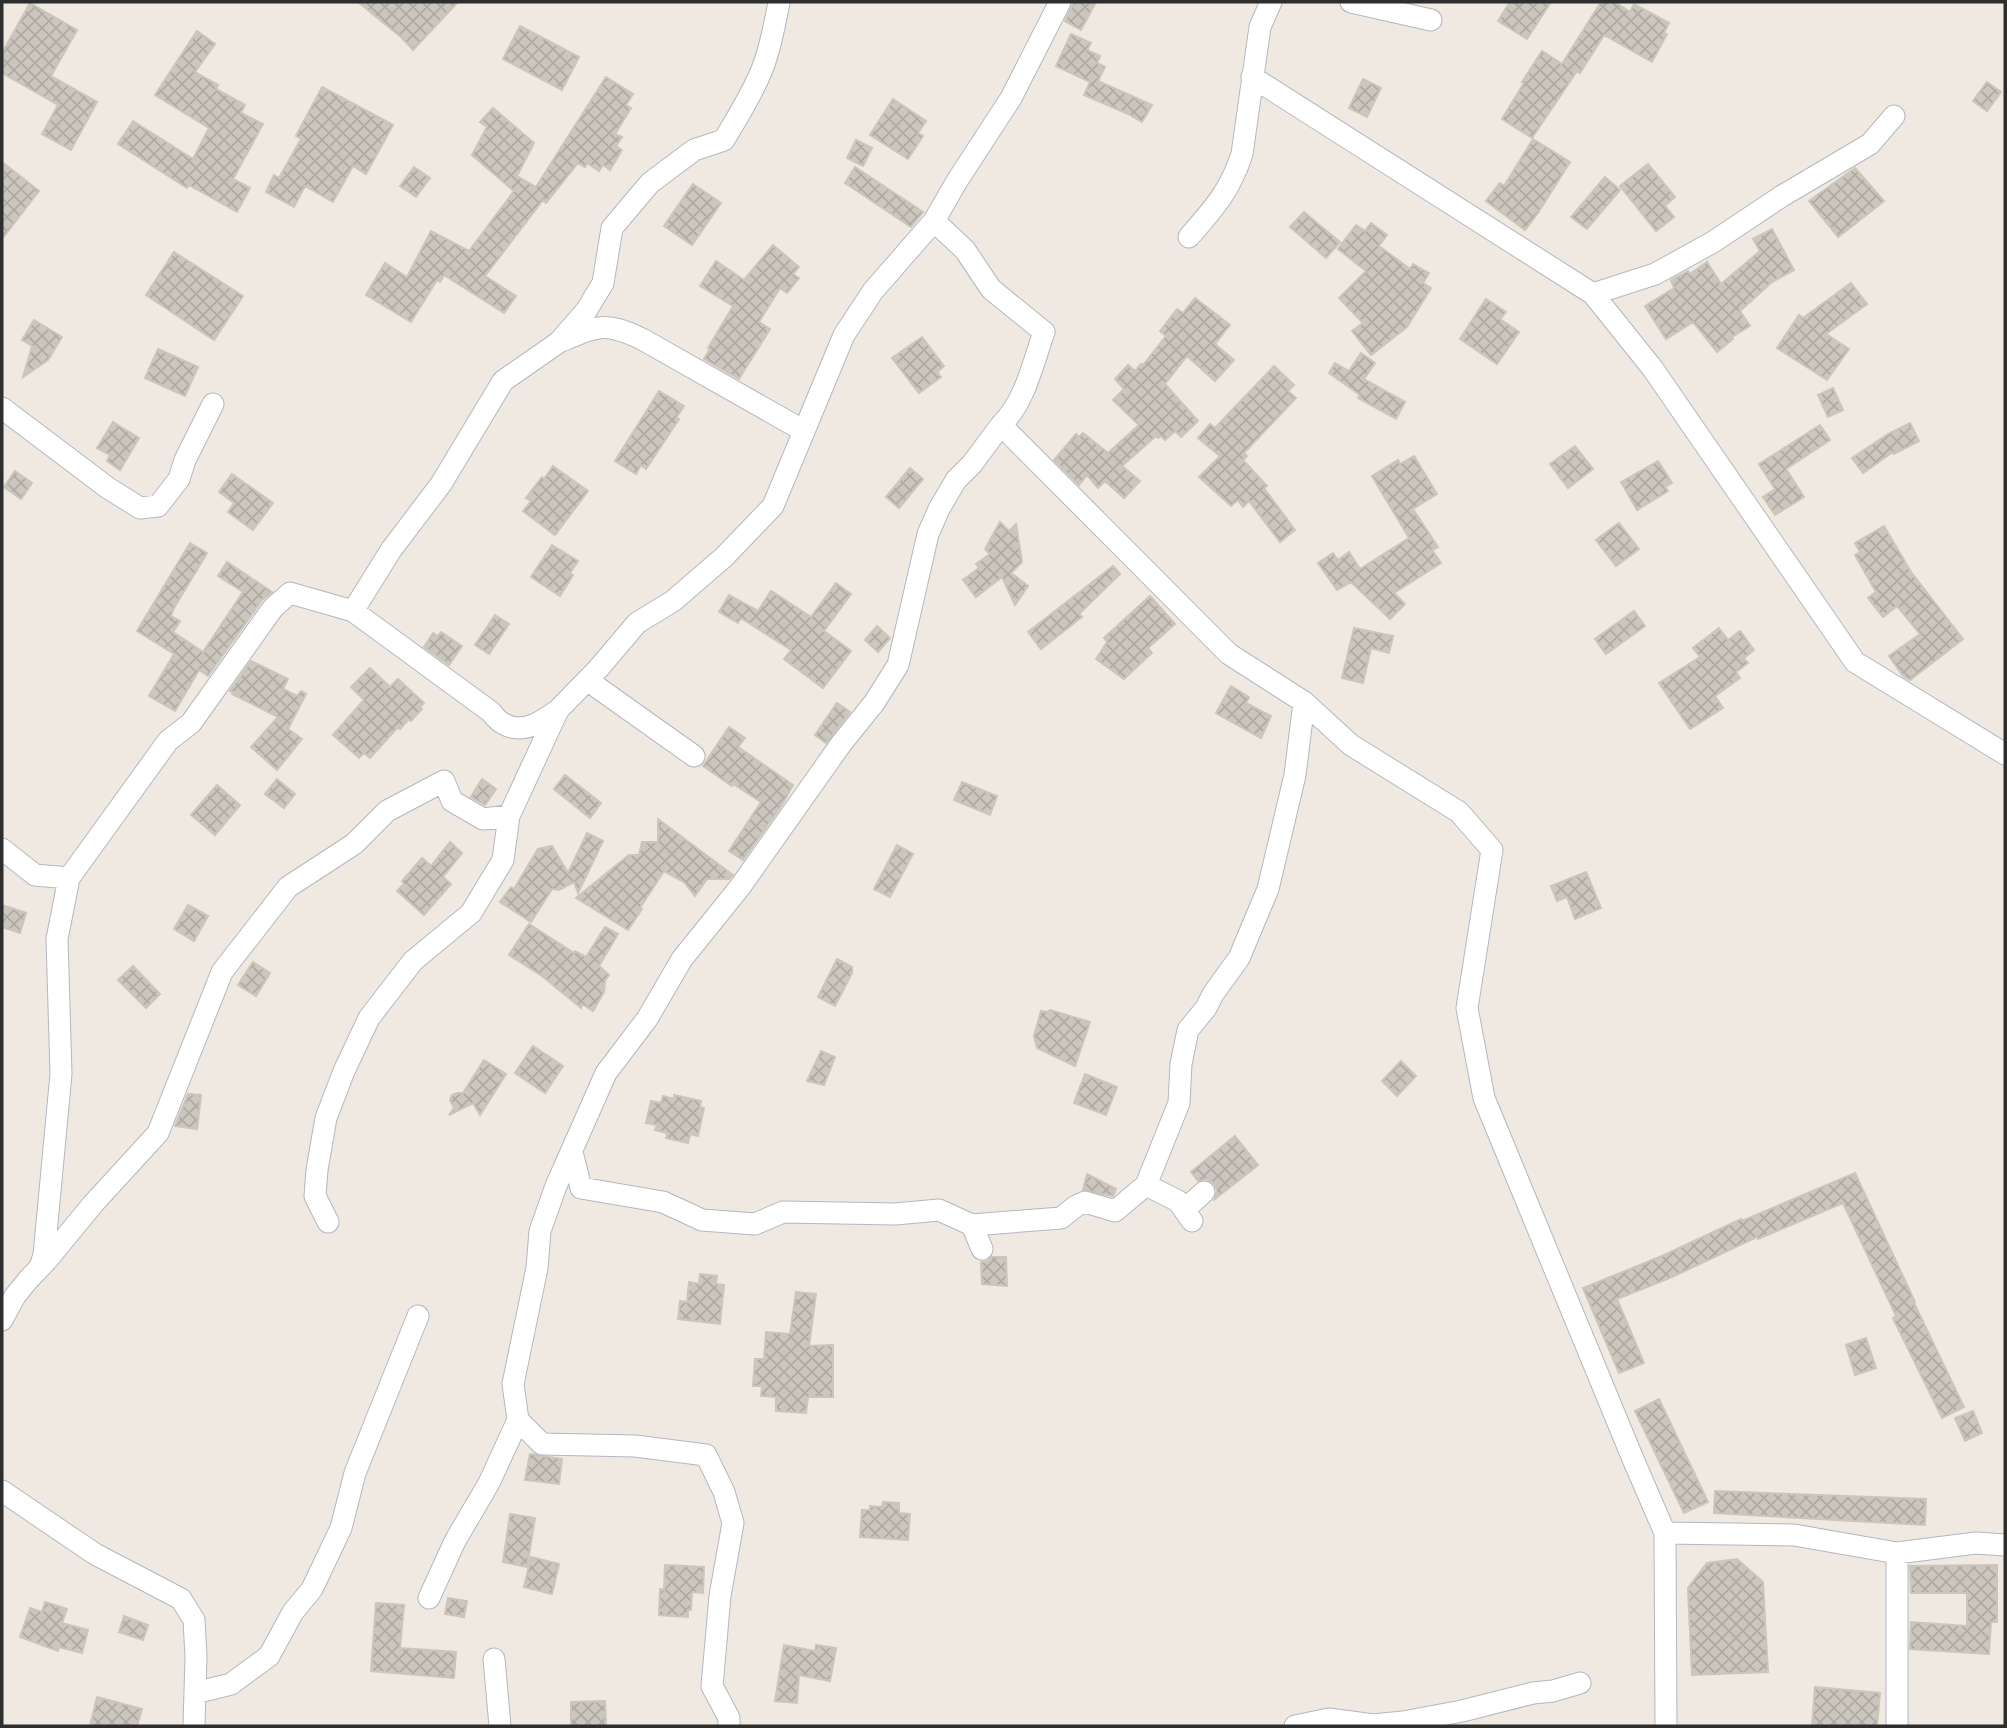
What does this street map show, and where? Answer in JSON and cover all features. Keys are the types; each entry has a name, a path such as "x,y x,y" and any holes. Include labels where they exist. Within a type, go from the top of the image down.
{"street":[{"path":"559,342 586,311 603,283 612,228 650,183 694,150 724,140 764,65 779,2"},
{"path":"39,1269 44,1255 61,1074 57,939 69,878 168,741 191,723 273,608 290,593 353,611 491,712 504,725 526,729 558,710 637,623 673,601 724,557 773,506 844,334 873,291 934,221 1011,98 1060,2"},
{"path":"1189,237 1217,205 1236,173 1242,154 1260,27 1270,2"},
{"path":"1351,2 1431,20"},
{"path":"1252,77 1593,294 1653,369 1855,662 2005,754"},
{"path":"1593,294 1655,274 1713,242 1782,196 1870,144 1894,116"},
{"path":"429,1598 455,1541 489,1483 518,1420 513,1384 537,1268 540,1231 556,1186 606,1073 648,1019 682,960 740,887 898,665 928,534 939,509 956,480 1011,415 1021,395 1044,332 990,289 965,250 934,221"},
{"path":"353,611 391,550 441,484 503,381 559,342 594,327 619,328 642,338 804,431"},
{"path":"2,408 108,488 141,508 158,506 178,479 212,404"},
{"path":"1000,425 1229,654 1304,702 1351,745 1459,812 1492,850 1466,1008 1484,1098 1665,1533 1666,1726"},
{"path":"587,680 694,756"},
{"path":"572,1152 581,1188 663,1202 702,1220 755,1224 783,1212 895,1214 939,1210 972,1225 1061,1218 1085,1202 1115,1211 1146,1185 1179,1103 1181,1064 1188,1030 1239,958 1268,889 1295,775 1304,702"},
{"path":"328,1222 315,1196 317,1170 326,1118 344,1071 369,1018 414,961 471,913 503,860 509,816 558,710"},
{"path":"2,1320 15,1296 158,1133 222,972 288,887 354,844 387,811 444,781 452,801 483,820 509,816"},
{"path":"2,849 35,875 69,878"},
{"path":"1146,1185 1178,1201 1188,1216 1204,1192"},
{"path":"972,1225 982,1249"},
{"path":"195,1693 231,1684 269,1656 293,1612 312,1589 341,1528 355,1473 418,1315"},
{"path":"518,1420 542,1444 635,1446 706,1455 724,1492 733,1523 720,1596 712,1686 729,1718 729,1726"},
{"path":"2,1491 95,1553 181,1599 194,1620 197,1656 194,1726"},
{"path":"1665,1533 1794,1535 1897,1553 1976,1543 2005,1545"},
{"path":"1897,1553 1897,1726"},
{"path":"494,1659 500,1726"},
{"path":"1295,1726 1329,1719 1373,1726 1403,1722 1462,1712 1580,1683"}],"building":[{"path":"358,2 458,2 413,50"},
{"path":"1074,2 1096,2 1081,30 1065,21"},
{"path":"1510,2 1551,2 1527,39 1498,21"},
{"path":"1601,2 1615,2 1630,12 1634,4 1669,23 1664,33 1667,34 1652,62 1604,35 1580,73 1577,71 1532,138 1502,119 1542,51 1562,64"},
{"path":"30,3 77,30 51,76 97,102 71,150 42,134 58,105 2,73 2,53"},
{"path":"520,26 579,57 562,90 503,59"},
{"path":"197,31 215,44 195,72 218,85 216,89 245,105 241,113 263,124 233,179 250,188 237,212 189,185 187,188 118,144 133,121 193,159 209,128 155,95"},
{"path":"1071,34 1091,43 1087,50 1100,56 1097,63 1105,67 1098,81 1152,105 1142,122 1084,95 1090,82 1056,66"},
{"path":"606,77 633,94 626,105 631,108 615,134 622,137 616,146 622,150 610,170 603,165 599,171 587,163 585,167 578,163 546,203 543,200 485,276 516,296 504,313 444,275 440,282 437,280 411,322 366,295 385,263 407,277 431,231 469,251 514,191 472,155 487,127 480,122 493,108 534,143 517,176 536,187"},
{"path":"1363,79 1381,88 1367,117 1349,108"},
{"path":"1987,82 2001,92 1987,111 1973,101"},
{"path":"322,87 393,125 366,174 353,166 333,202 305,186 294,207 266,192 274,175 279,178 301,139 296,136"},
{"path":"893,99 926,121 918,133 923,136 908,159 870,135"},
{"path":"1533,139 1570,162 1525,230 1486,201 1500,183 1504,186"},
{"path":"856,140 872,148 863,166 847,158"},
{"path":"2,162 39,191 2,239"},
{"path":"1648,164 1675,197 1665,206 1674,217 1656,231 1620,186"},
{"path":"414,167 430,178 416,197 400,186"},
{"path":"855,167 923,212 911,227 845,183"},
{"path":"1855,168 1884,201 1838,237 1809,201"},
{"path":"1605,177 1620,190 1587,229 1571,217"},
{"path":"693,184 721,203 692,245 664,226"},
{"path":"1304,212 1340,242 1326,258 1290,227"},
{"path":"1371,223 1387,235 1379,246 1410,269 1413,264 1429,273 1423,283 1431,288 1407,327 1371,355 1352,331 1363,323 1339,298 1366,271 1338,249 1356,225 1365,231"},
{"path":"1772,229 1794,270 1772,282 1740,311 1750,326 1732,337 1733,339 1717,352 1693,322 1666,339 1645,306 1674,288 1671,280 1688,271 1690,274 1707,262 1721,284 1760,251 1753,239"},
{"path":"773,245 799,267 793,274 799,278 787,293 780,288 759,322 770,329 739,379 704,359 733,306 700,286 716,261 744,280"},
{"path":"174,252 243,296 214,340 146,295"},
{"path":"1851,283 1867,304 1826,334 1849,349 1827,380 1777,348 1799,315 1803,318"},
{"path":"1195,298 1230,325 1215,344 1234,360 1215,381 1187,356 1165,384 1198,421 1181,437 1175,431 1165,440 1156,436 1122,466 1140,481 1124,498 1105,481 1098,488 1087,475 1079,485 1054,460 1076,434 1079,437 1083,433 1108,453 1139,425 1113,400 1124,389 1115,379 1128,365 1135,371 1143,365 1166,336 1160,331 1177,309 1183,313"},
{"path":"1486,299 1506,312 1500,319 1519,332 1497,364 1460,339"},
{"path":"34,320 62,337 48,360 23,377 32,346 22,340"},
{"path":"922,337 944,366 937,372 941,377 919,393 892,358"},
{"path":"158,349 198,367 185,396 145,378"},
{"path":"1361,353 1375,363 1364,379 1405,402 1396,419 1358,398 1360,395 1329,373 1335,363 1349,371"},
{"path":"1274,366 1294,385 1288,391 1296,398 1244,453 1247,456 1243,460 1267,486 1264,488 1295,530 1280,542 1249,501 1243,507 1238,500 1231,506 1199,477 1220,456 1198,438 1210,424 1215,428"},
{"path":"1833,388 1843,410 1828,417 1818,395"},
{"path":"659,391 684,406 676,418 679,419 646,469 641,465 636,474 615,461"},
{"path":"113,422 139,438 120,470 107,461 110,455 97,448"},
{"path":"1910,423 1919,441 1894,454 1893,452 1863,473 1852,458"},
{"path":"1820,425 1830,440 1786,469 1804,497 1775,515 1763,497 1775,489 1759,464"},
{"path":"1575,446 1593,469 1568,488 1550,464"},
{"path":"1414,456 1437,494 1413,509 1438,547 1432,550 1441,563 1394,593 1405,604 1390,619 1351,582 1337,590 1318,563 1333,553 1338,560 1349,552 1360,569 1409,538 1372,476 1398,460 1400,464"},
{"path":"1658,461 1672,483 1665,487 1668,491 1637,510 1621,482"},
{"path":"553,466 588,491 555,535 523,511 531,501 526,498"},
{"path":"910,468 923,479 899,508 886,497"},
{"path":"15,471 32,483 21,499 4,487"},
{"path":"232,474 273,503 253,530 228,512 234,503 219,492"},
{"path":"1000,522 1009,531 1016,524 1022,562 1011,573 1028,586 1015,605 1002,577 976,597 963,580 979,568 976,564 990,554 985,549"},
{"path":"1619,523 1639,549 1616,566 1596,540"},
{"path":"1884,526 1911,572 1963,639 1910,680 1903,676 1889,656 1920,634 1897,606 1883,617 1868,598 1876,592 1855,555 1860,552 1855,543"},
{"path":"190,543 207,553 171,616 180,621 173,632 203,652 243,592 218,576 227,562 272,592 262,600 208,676 199,670 175,711 149,696 174,654 137,631"},
{"path":"552,545 578,561 560,596 531,577"},
{"path":"1113,566 1120,574 1079,614 1082,617 1041,649 1028,632"},
{"path":"836,583 851,594 824,631 851,651 823,688 784,659 791,650 741,618 738,623 719,612 729,595 758,611 771,591 811,617"},
{"path":"1150,596 1175,624 1148,648 1152,653 1124,679 1096,659 1107,642 1104,638"},
{"path":"1634,611 1645,626 1606,654 1595,639"},
{"path":"495,615 509,624 489,654 475,645"},
{"path":"877,626 890,638 878,652 865,640"},
{"path":"1354,628 1393,636 1389,653 1371,648 1363,683 1342,678"},
{"path":"1719,628 1728,640 1740,631 1754,650 1744,658 1748,663 1736,672 1740,678 1715,696 1723,708 1690,729 1659,683 1700,657 1693,648"},
{"path":"441,632 462,646 449,665 424,647 433,633 438,636"},
{"path":"251,661 288,679 283,689 297,696 301,691 306,694 288,729 302,739 277,770 251,747 278,717 230,691"},
{"path":"370,668 390,687 398,679 424,703 411,721 409,719 400,729 398,727 370,758 364,753 359,758 333,735 364,700 351,687"},
{"path":"1231,686 1249,697 1246,703 1271,716 1261,738 1216,713"},
{"path":"837,703 850,712 826,743 815,735"},
{"path":"729,727 745,738 738,747 793,785 743,860 729,851 761,802 703,766"},
{"path":"565,775 601,803 590,818 554,789"},
{"path":"277,779 295,794 284,808 265,794"},
{"path":"482,779 496,789 485,805 471,797"},
{"path":"962,782 997,796 990,815 954,800"},
{"path":"217,785 240,805 215,835 191,815"},
{"path":"658,819 733,875 729,879 707,879 695,896 684,882 664,871 628,930 576,898 629,855 639,855 642,842 658,842"},
{"path":"587,833 603,841 578,893 574,882 559,890 552,889 531,922 500,902 511,887 514,889 538,849 552,846 568,873"},
{"path":"450,842 462,853 443,877 451,884 424,915 397,891 422,858 431,866"},
{"path":"897,845 913,854 890,897 874,889"},
{"path":"1586,872 1601,908 1575,919 1567,897 1557,901 1551,886"},
{"path":"2,905 26,913 20,933 2,927"},
{"path":"188,905 208,916 194,941 174,929"},
{"path":"529,924 574,953 575,951 586,957 605,927 618,934 599,966 609,975 605,981 604,992 593,1011 582,1004 581,1008 542,976 509,955"},
{"path":"837,959 852,967 852,973 835,1006 818,997"},
{"path":"253,962 270,973 256,996 238,985"},
{"path":"133,966 160,994 146,1008 118,980"},
{"path":"1050,1010 1090,1022 1075,1066 1037,1048 1034,1036 1041,1011"},
{"path":"533,1046 563,1066 545,1093 515,1073"},
{"path":"821,1051 835,1057 824,1085 807,1081"},
{"path":"484,1060 506,1074 480,1115 473,1103 449,1115 454,1108 450,1100 452,1095 463,1093"},
{"path":"1401,1061 1416,1076 1397,1096 1382,1081"},
{"path":"1085,1074 1117,1087 1106,1115 1074,1103"},
{"path":"188,1094 201,1095 197,1129 175,1126"},
{"path":"674,1095 701,1101 700,1107 704,1108 698,1136 690,1134 688,1143 666,1138 667,1133 655,1130 657,1125 646,1123 651,1101 661,1103 663,1096 674,1099"},
{"path":"1235,1136 1258,1165 1215,1199 1217,1190 1214,1184 1207,1179 1198,1181 1191,1172"},
{"path":"1855,1173 1964,1407 1942,1418 1893,1318 1896,1316 1843,1203 1758,1239 1757,1237 1672,1277 1617,1299 1644,1363 1619,1373 1583,1288"},
{"path":"1087,1174 1116,1189 1113,1196 1083,1190"},
{"path":"992,1257 1006,1257 1007,1286 982,1284 981,1262"},
{"path":"700,1274 717,1276 716,1284 724,1285 720,1324 678,1319 680,1301 687,1302 689,1282 699,1284"},
{"path":"796,1292 816,1294 809,1346 833,1345 833,1397 808,1397 806,1413 776,1411 776,1397 761,1396 762,1386 753,1386 755,1359 764,1359 766,1332 790,1334"},
{"path":"1866,1338 1876,1368 1855,1375 1846,1345"},
{"path":"1659,1399 1708,1502 1684,1513 1635,1411"},
{"path":"1973,1411 1982,1433 1965,1441 1955,1418"},
{"path":"530,1454 562,1459 559,1484 525,1480"},
{"path":"1715,1491 1926,1499 1925,1525 1714,1513"},
{"path":"883,1502 899,1503 899,1513 910,1514 908,1540 860,1537 862,1510 870,1510 870,1506 882,1507"},
{"path":"510,1514 535,1518 527,1567 503,1562"},
{"path":"531,1557 559,1564 552,1594 524,1587"},
{"path":"1737,1559 1763,1582 1768,1672 1692,1675 1688,1588 1707,1563"},
{"path":"665,1565 704,1567 703,1593 692,1592 688,1617 659,1615 660,1589 664,1590"},
{"path":"1997,1565 1997,1622 1991,1622 1989,1654 1910,1649 1911,1622 1967,1626 1967,1593 1911,1593 1910,1566"},
{"path":"448,1598 467,1601 464,1617 445,1614"},
{"path":"45,1602 67,1609 62,1623 88,1630 82,1653 59,1647 58,1651 20,1637 30,1608 42,1612"},
{"path":"376,1603 404,1605 400,1648 456,1652 454,1678 371,1671"},
{"path":"124,1616 148,1625 143,1640 119,1632"},
{"path":"784,1645 815,1651 816,1645 836,1648 830,1681 799,1675 797,1703 775,1701"},
{"path":"1815,1687 1880,1693 1877,1726 1812,1726"},
{"path":"97,1697 142,1709 137,1726 90,1726"},
{"path":"605,1701 606,1726 571,1726 571,1702"}]}
